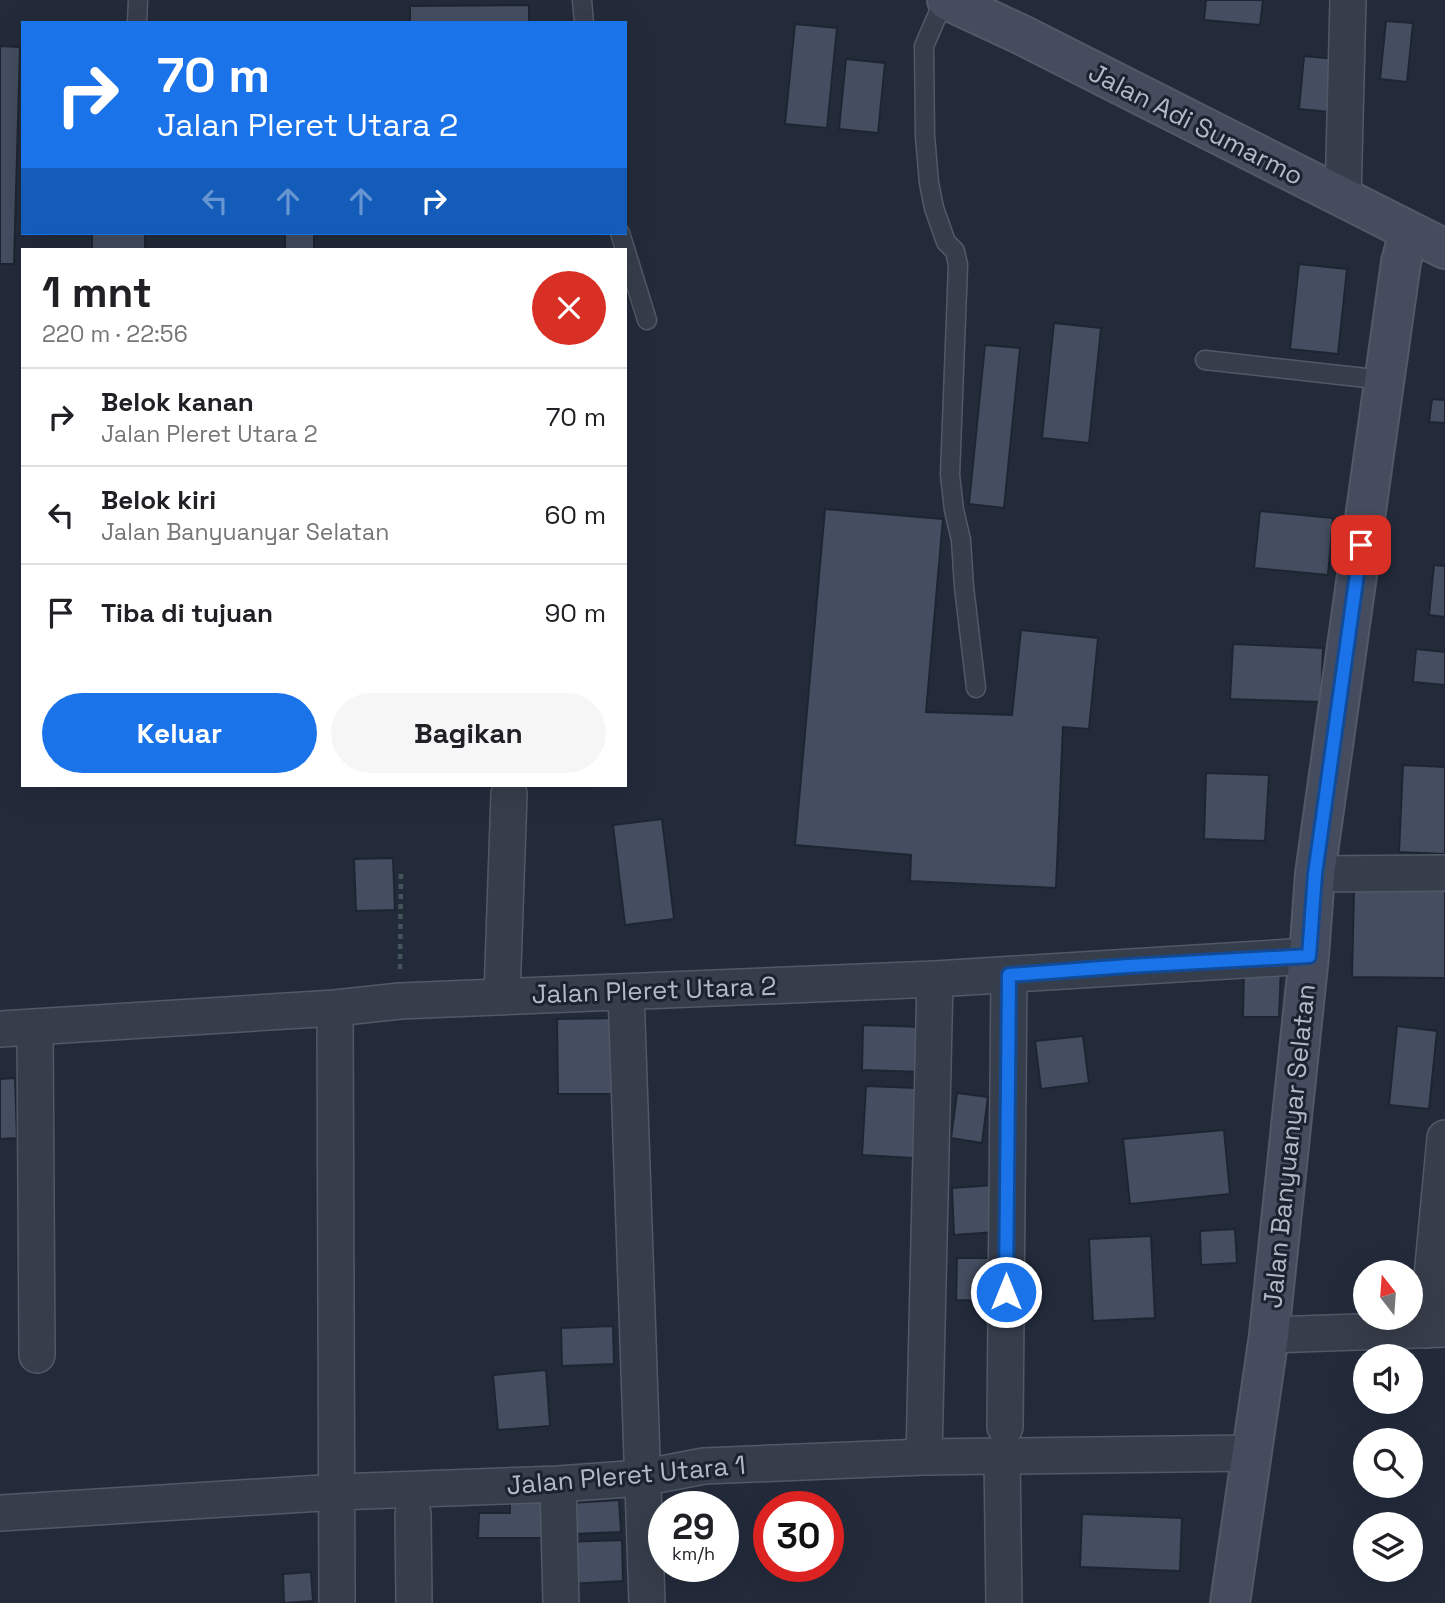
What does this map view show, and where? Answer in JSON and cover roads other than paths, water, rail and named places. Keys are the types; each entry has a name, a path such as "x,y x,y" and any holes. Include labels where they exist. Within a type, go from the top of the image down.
{"street":[{"name":"Jalan Adi Sumarmo","path":"946,0 1035,41 1445,249"},
{"path":"1343,199 1348,0"},
{"name":"Jalan Banyuanyar Selatan","path":"1230,1603 1269,1335 1309,956 1315,874 1401,262 1409,232"},
{"path":"502,996 509,794"},
{"path":"1315,874 1445,873"},
{"name":"Jalan Pleret Utara 2","path":"0,1029 335,1008 400,1001 935,979 1309,956"},
{"path":"1004,1603 1003,1441 1009,975"},
{"path":"924,1457 935,979"},
{"path":"626,992 646,1603"},
{"path":"335,1008 338,1603"},
{"path":"35,1027 37,1355"},
{"path":"1269,1335 1436,1330 1445,1138"},
{"name":"Jalan Pleret Utara 1","path":"0,1513 337,1492 558,1484 641,1478 704,1466 924,1457 1003,1441 1252,1453"},
{"path":"558,1484 561,1603"},
{"path":"414,1514 414,1603"}],"lane":[{"path":"137,21 138,0"},
{"path":"582,0 584,21"},
{"path":"946,0 924,46 925,136 934,208 946,242 955,251 958,265 950,475 961,540 976,688"},
{"path":"627,256 647,320"},
{"path":"1205,359 1384,380"}]}
